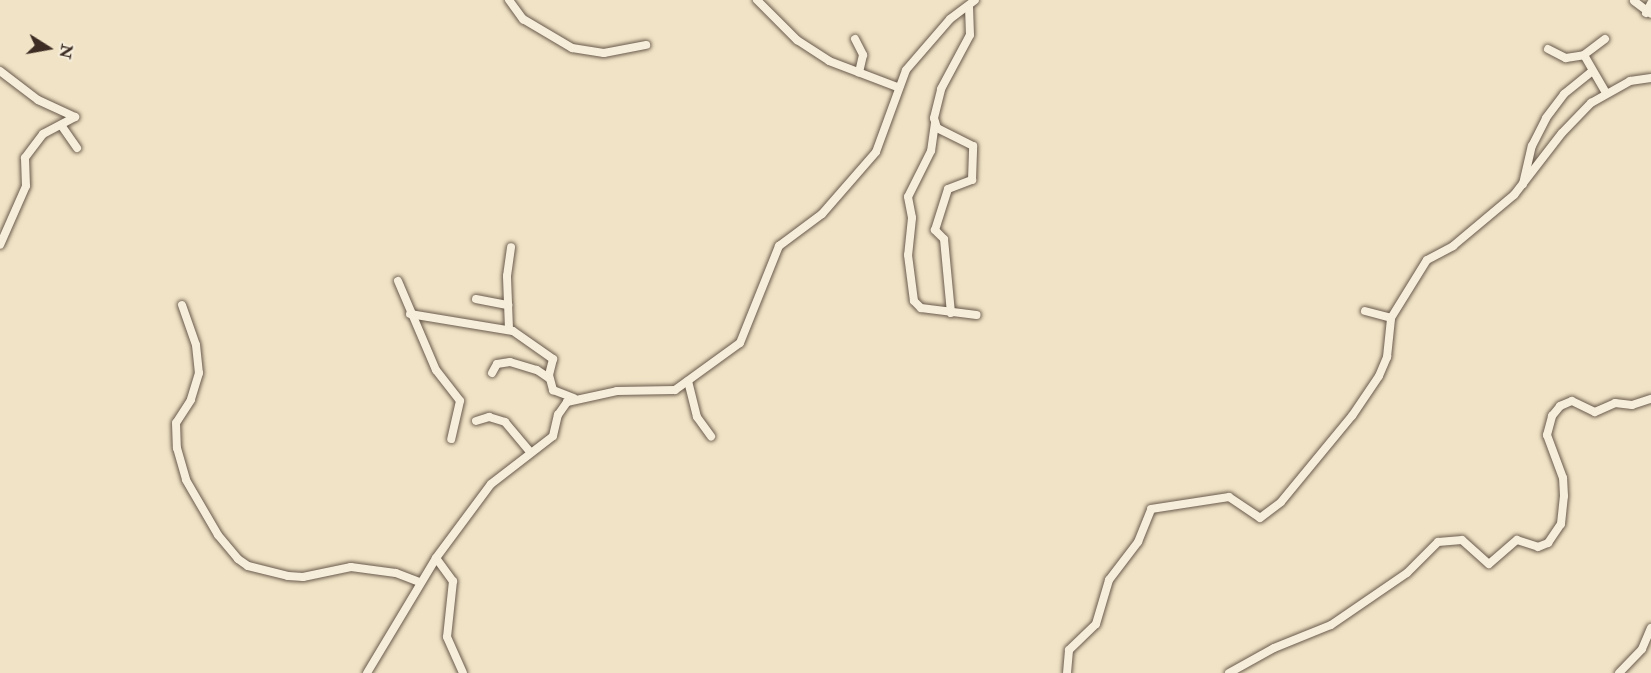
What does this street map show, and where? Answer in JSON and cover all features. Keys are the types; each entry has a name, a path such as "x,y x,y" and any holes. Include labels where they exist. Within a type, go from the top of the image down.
{"street":[{"path":"510,0 523,19 572,48 604,53 646,45"},
{"path":"757,0 797,40 829,61 897,87"},
{"path":"1634,1 1648,13 1651,3"},
{"path":"410,314 509,329 553,359 549,378 553,390 574,398 617,391 670,391 688,381 740,343 754,316 773,255 790,236 822,214 876,152 897,87 917,56 972,3"},
{"path":"972,3 970,35 938,97 931,151 909,190 908,207 912,218 908,255 916,304 951,313 977,315"},
{"path":"855,39 863,55 859,73"},
{"path":"1548,49 1566,58 1584,55 1605,39"},
{"path":"1584,55 1606,93"},
{"path":"0,71 38,100 73,114 74,119 43,134 25,158 26,186 0,245"},
{"path":"1523,186 1532,146 1546,118 1564,94 1592,71"},
{"path":"1067,673 1069,650 1096,624 1109,580 1138,543 1151,509 1229,498 1254,517 1263,517 1281,502 1352,416 1378,376 1387,357 1391,318 1431,255 1453,246 1523,186 1562,133 1606,93 1630,81 1651,78"},
{"path":"934,123 973,146 972,180 948,189 935,230 944,239 951,313"},
{"path":"61,125 77,148"},
{"path":"509,329 511,247"},
{"path":"398,281 410,314 440,377 460,400 451,439"},
{"path":"476,299 508,305"},
{"path":"182,305 196,345 199,373 191,400 177,423 180,463 218,535 238,559 248,566 296,578 351,567 396,573 419,582"},
{"path":"1365,311 1391,318"},
{"path":"492,373 497,364 510,362 537,370 549,378"},
{"path":"688,381 697,417 711,436"},
{"path":"367,673 419,582 491,484 553,436 561,409 574,398"},
{"path":"1229,673 1274,648 1331,625 1407,573 1438,542 1462,540 1489,564 1517,540 1538,547 1548,543 1561,524 1564,496 1563,478 1547,435 1552,416 1572,401 1595,412 1615,403 1632,405 1651,399"},
{"path":"476,421 489,417 506,422 531,453"},
{"path":"436,558 452,579 447,637 463,673"},
{"path":"1619,673 1642,649 1651,628"}]}
